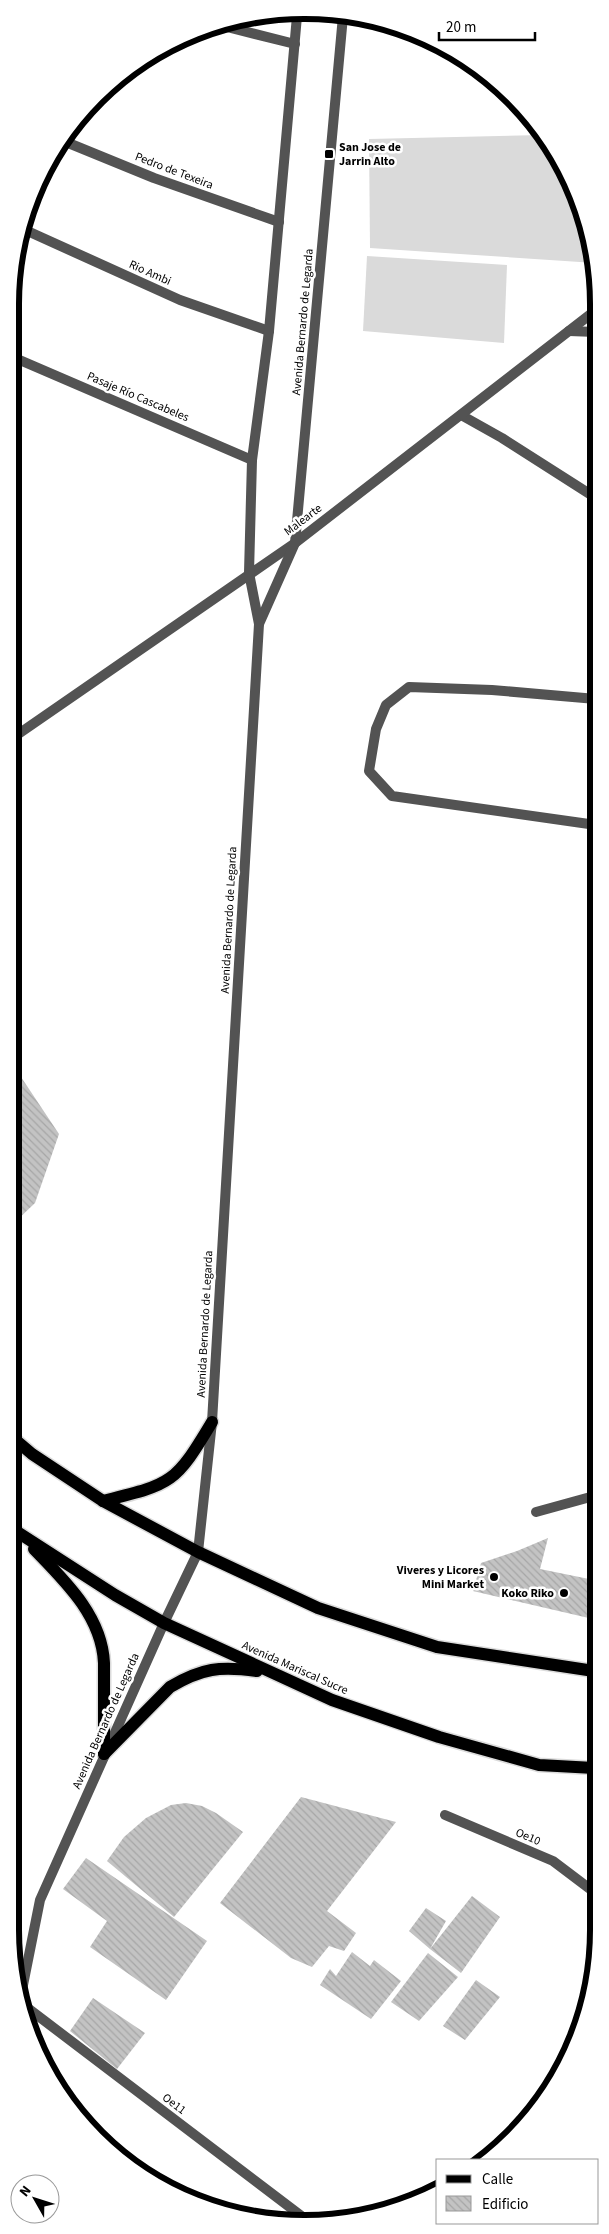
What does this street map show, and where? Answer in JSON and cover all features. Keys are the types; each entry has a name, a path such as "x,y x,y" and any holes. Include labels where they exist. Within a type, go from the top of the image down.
{"main road":[{"path":"103,1501 154,1488 173,1478 189,1460 212,1422"},
{"path":"19,1443 32,1454 103,1501 198,1552 318,1608 437,1648 590,1671"},
{"name":"Avenida Mariscal Sucre","path":"19,1533 115,1596 164,1623 348,1707 439,1737 539,1765 590,1768"},
{"path":"19,1534 70,1587 96,1627 100,1637 104,1649 104,1754"},
{"path":"104,1754 170,1688 183,1680 211,1669 227,1667 269,1672"}],"street":[{"name":"Avenida Bernardo de Legarda","path":"24,1982 40,1900 104,1754 198,1552 212,1422 259,624 249,573 252,460 269,331 298,19"},
{"name":"Avenida Bernardo de Legarda","path":"259,624 295,543 343,21"},
{"path":"231,28 295,44"},
{"name":"Pedro de Texeira","path":"69,143 154,178 279,222"},
{"name":"Rio Ambi","path":"28,231 180,300 269,331"},
{"name":"Malearte","path":"19,734 295,543 590,315"},
{"path":"569,331 590,332"},
{"name":"Pasaje Río Cascabeles","path":"19,360 252,460"},
{"path":"461,415 502,438 590,494"},
{"path":"590,699 492,690 408,687 386,705 376,729 369,771 392,796 590,824"},
{"path":"536,1512 590,1497"},
{"name":"Oe10","path":"446,1815 553,1861 590,1889"},
{"name":"Oe11","path":"30,2010 300,2215"}],"shaded area":[{"path":"534,135 561,178 581,231 587,262 370,248 369,139"},
{"path":"367,256 507,265 504,343 363,331"}],"building":[{"path":"19,1074 59,1134 35,1203 19,1218"},
{"path":"548,1538 540,1569 590,1579 590,1618 473,1591 481,1563"},
{"path":"301,1797 396,1822 327,1911 356,1933 344,1951 329,1946 312,1967 291,1958 220,1903"},
{"path":"186,1803 202,1806 216,1813 243,1832 174,1917 107,1861 124,1837 146,1818 171,1805"},
{"path":"86,1858 207,1941 166,2000 90,1947 107,1921 63,1889"},
{"path":"472,1896 500,1917 461,1973 430,1949"},
{"path":"426,1908 446,1921 430,1949 409,1931"},
{"path":"352,1952 370,1966 374,1960 401,1981 371,2019 320,1985 330,1969 336,1976"},
{"path":"428,1953 458,1977 419,2021 391,2002"},
{"path":"476,1980 500,1997 465,2040 443,2026"},
{"path":"93,1998 145,2033 117,2069 70,2031"}],"place":[{"name":"San Jose de Jarrin Alto","path":"329,154"},
{"name":"Viveres y Licores Mini Market","path":"494,1577"},
{"name":"Koko Riko","path":"564,1593"}]}
